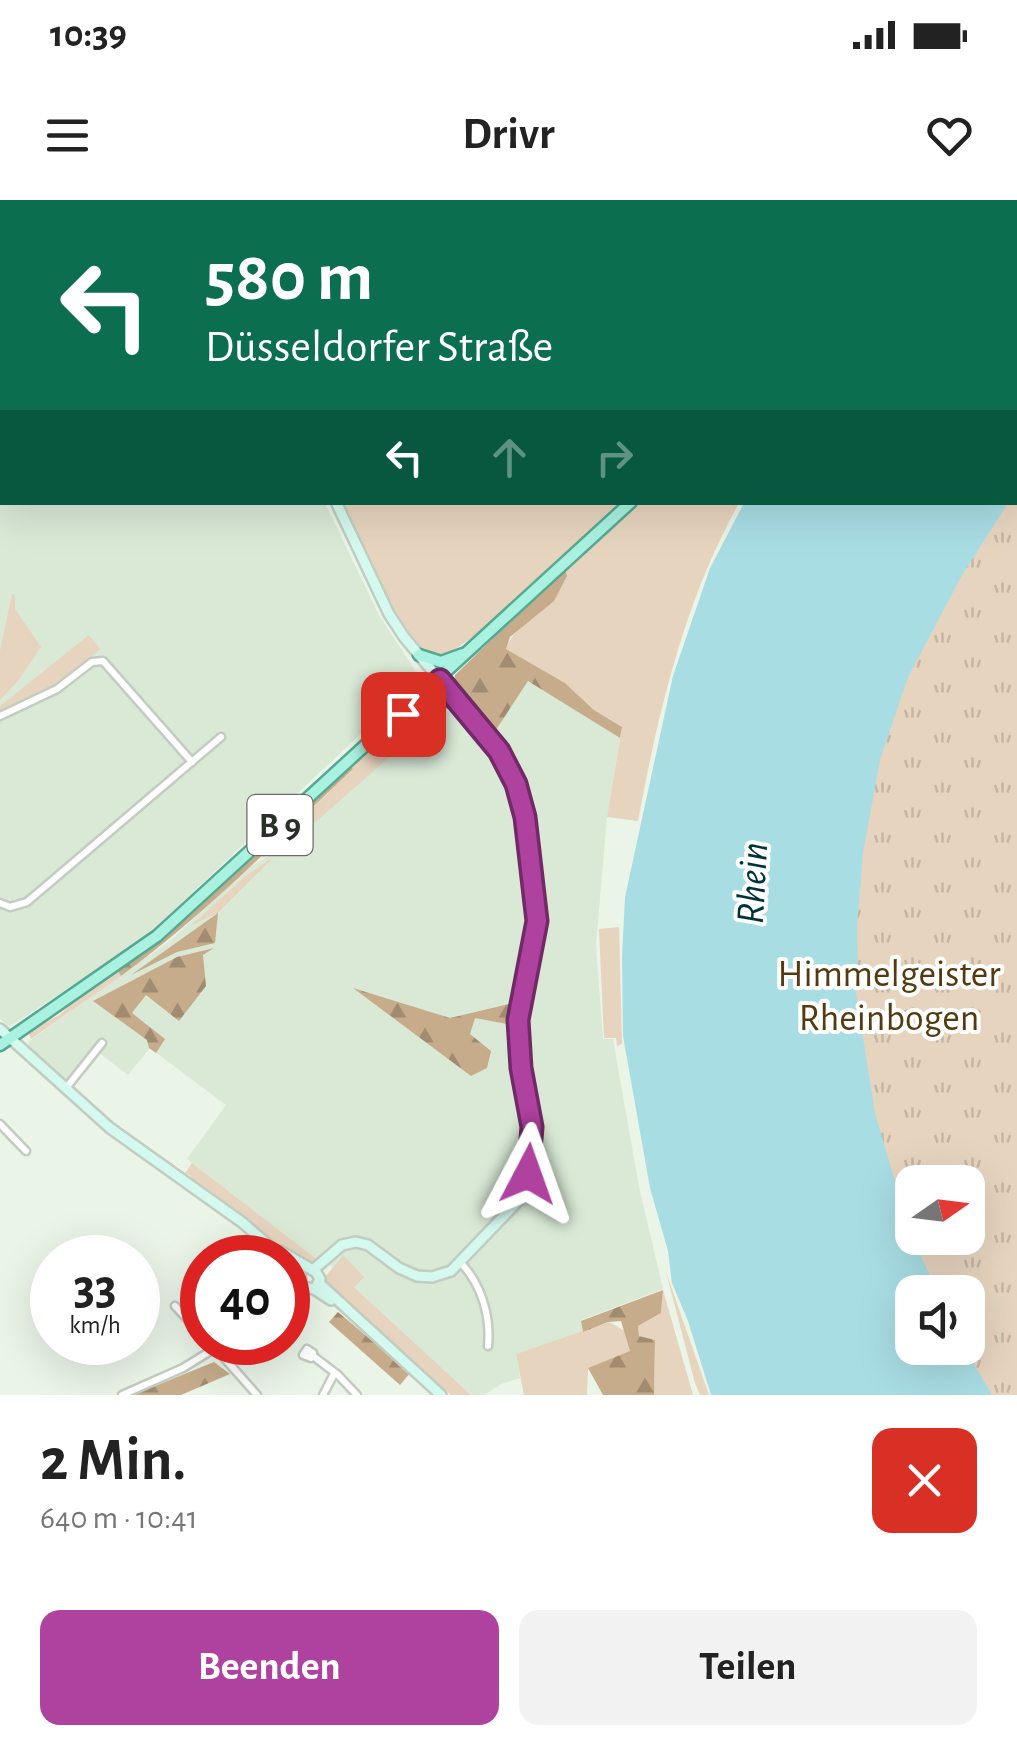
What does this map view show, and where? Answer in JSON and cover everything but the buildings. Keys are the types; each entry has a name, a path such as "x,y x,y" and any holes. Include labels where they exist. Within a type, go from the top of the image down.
{"main road":[{"name":"B 9","path":"4,1042 156,936 628,505"},
{"path":"419,655 441,662 473,650"},
{"path":"403,714 437,699 461,706"}],"street":[{"path":"337,505 389,614 499,751 516,784 525,817 537,921 518,1020 521,1068 532,1127 527,1183 519,1201 460,1263 442,1274 422,1277 399,1268 364,1244 346,1244 310,1279 441,1395"},
{"path":"0,716 57,689 98,661 109,664 192,762"},
{"path":"0,903 10,906 26,902 222,737"},
{"path":"0,1029 4,1042 127,1141 256,1235"},
{"path":"65,1089 102,1043"},
{"path":"0,1124 26,1151"},
{"path":"460,1263 480,1290 490,1335 488,1346"},
{"path":"175,1306 180,1311"},
{"path":"313,1356 357,1395"},
{"path":"122,1395 180,1364"},
{"path":"230,1365 257,1395"},
{"path":"324,1395 334,1374"}],"shaded area":[{"path":"0,505 326,505 379,615 420,678 143,939 9,1027 0,1019"},
{"path":"528,680 620,738 607,817 596,945 603,1039 613,1039 639,1187 663,1289 581,1320 583,1333 516,1354 520,1378 484,1395 471,1395 354,1287 344,1256 333,1267 318,1260 310,1254 310,1235 286,1235 187,1159 226,1105 150,1048 128,1075 98,1052 71,1084 32,1051 28,1042 171,940 245,870 293,841 445,708 486,745","holes":["276,855 218,913 195,923 244,877"]}],"green space":[{"path":"340,505 619,505 476,635 449,653 430,657 395,620"},
{"path":"638,505 738,505 688,618 655,738 638,821 607,817 622,727 594,710 565,683 505,650 519,629 555,596 565,569"},
{"name":"Himmelgeister Rheinbogen","path":"909,505 1017,505 1017,1395 854,1395 805,1277"},
{"path":"565,569 567,576 554,601 510,637 506,649 565,683 594,710 622,727 620,738 528,681 492,736 454,685 455,675"},
{"path":"12,594 15,609 41,647 0,700 0,651"},
{"path":"89,635 100,649 55,688 0,713 0,706"},
{"path":"445,708 293,842 260,859 353,769 350,766 355,761 392,738 420,714"},
{"path":"350,766 353,769 240,876 121,976 118,971 212,895"},
{"path":"276,855 218,913 192,925 244,877"},
{"path":"218,913 215,943 177,952 131,975"},
{"path":"619,927 622,1044 617,1046 616,1038 604,1038 599,929"},
{"path":"214,948 203,955 206,986 179,1021 146,995 132,1013 165,1039 156,1053 147,1040 93,1001 177,957"},
{"path":"118,971 121,976 31,1039 29,1034 25,1036 60,1015 74,1000"},
{"path":"353,988 450,1018 509,1004 507,1024 475,1018 470,1034 491,1051 487,1068 471,1076"},
{"path":"192,1163 286,1235 264,1235 189,1181 191,1176 185,1173"},
{"path":"343,1255 364,1277 354,1287 471,1395 451,1395 329,1285 325,1277"},
{"path":"666,1272 709,1395 700,1395 695,1383"},
{"path":"663,1290 693,1395 654,1395 655,1340 639,1336 638,1326 661,1313"},
{"path":"663,1290 661,1313 638,1326 639,1336 655,1340 654,1395 603,1395 588,1368 630,1351 621,1321 583,1332 581,1321"},
{"path":"338,1312 410,1373 400,1385 329,1322"},
{"path":"609,1322 625,1331 631,1351 588,1368 587,1395 524,1395 516,1354"},
{"path":"207,1365 218,1365 230,1374 181,1395 133,1395"}],"water":[{"name":"Rhein","path":"743,505 1007,505 961,577 908,677 880,760 863,853 858,969 854,981 875,1113 895,1180 895,1255 920,1255 930,1275 895,1275 895,1365 974,1365 992,1395 711,1395 672,1283 668,1251 650,1188 623,1036 625,897 673,676 710,568"}],"route":[{"path":"403,714 440,680 499,751 521,800 537,921 518,1020 518,1049 532,1127 528,1174"}]}
